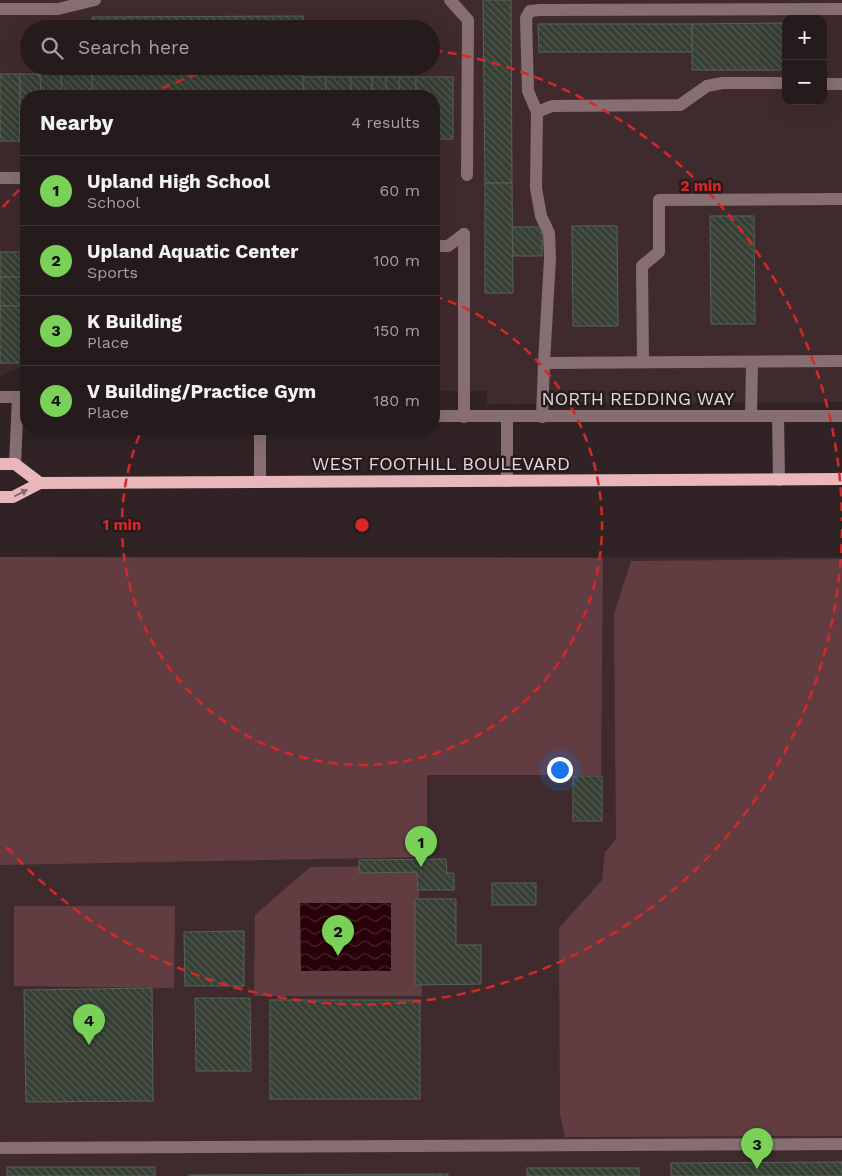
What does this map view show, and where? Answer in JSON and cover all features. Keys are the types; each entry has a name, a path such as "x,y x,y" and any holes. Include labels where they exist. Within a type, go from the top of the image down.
{"main road":[{"path":"0,464 15,464 40,483"},
{"name":"WEST FOOTHILL BOULEVARD","path":"0,497 13,497 40,483 842,479"}],"lane":[{"path":"0,8 58,9 95,0"},
{"path":"450,0 468,20 468,174"},
{"path":"542,418 550,258 549,233 541,216 536,188 537,112 528,91 526,18 530,11 842,9"},
{"path":"537,112 552,106 680,105 707,86 722,83 782,83"},
{"path":"827,84 842,84"},
{"path":"0,178 20,178"},
{"path":"643,362 642,266 659,252 659,200 842,199"},
{"path":"440,246 448,246 464,234 464,417"},
{"path":"544,363 842,361"},
{"path":"751,416 752,362"},
{"path":"0,396 20,397"},
{"path":"15,464 20,416"},
{"name":"NORTH REDDING WAY","path":"440,416 542,418 842,416"},
{"path":"778,416 779,480"},
{"path":"507,418 507,481"},
{"path":"260,435 260,482"},
{"path":"0,1148 842,1144"}],"shaded area":[{"path":"0,0 842,0 842,402 487,404 487,391 440,391 440,90 20,90 20,368 0,377"},
{"path":"0,557 842,557 842,1176 0,1176"},
{"path":"0,557 603,558 601,775 427,775 427,857 0,865"},
{"path":"842,559 842,1136 565,1137 560,1114 559,928 602,880 605,852 616,839 614,614 631,561"},
{"path":"418,866 422,996 254,996 255,915 310,867"},
{"path":"14,906 175,906 174,988 14,986"}],"water":[{"path":"300,903 391,903 391,971 301,971"}],"building":[{"path":"483,0 511,0 512,183 485,183"},
{"path":"303,16 303,20 92,20 92,17"},
{"path":"782,23 782,70 692,70 692,24"},
{"path":"538,24 692,24 692,52 539,52"},
{"path":"0,74 20,74 20,141 0,141"},
{"path":"20,75 40,75 41,90 20,90"},
{"path":"40,75 61,75 62,90 41,90"},
{"path":"61,75 92,75 92,90 62,90"},
{"path":"92,75 303,75 303,90 92,90"},
{"path":"303,77 326,77 326,90 303,90"},
{"path":"326,77 351,77 351,90 326,90"},
{"path":"351,77 372,77 372,90 351,90"},
{"path":"372,77 386,77 386,90 372,90"},
{"path":"386,77 399,77 399,90 386,90"},
{"path":"399,77 416,77 416,90 399,90"},
{"path":"416,77 453,77 453,139 440,139 440,90 416,90"},
{"path":"485,183 512,183 513,293 485,293"},
{"path":"710,216 754,216 755,324 711,324"},
{"path":"572,226 617,226 618,326 573,326"},
{"path":"512,227 542,227 542,256 513,256"},
{"path":"0,252 20,252 20,277 0,277"},
{"path":"0,277 20,277 20,306 0,306"},
{"path":"0,306 20,306 20,363 0,363"},
{"path":"573,776 602,776 602,821 573,821"},
{"path":"446,859 447,873 454,873 454,890 418,890 417,872 359,873 359,860"},
{"path":"492,883 536,883 536,905 492,905"},
{"path":"415,899 456,899 456,945 481,945 481,984 415,985"},
{"path":"244,931 244,986 185,986 184,932"},
{"path":"152,988 153,1101 26,1102 24,990"},
{"path":"195,998 250,998 251,1071 196,1071"},
{"path":"270,1000 420,1000 420,1099 270,1099"},
{"path":"842,1162 842,1176 671,1176 671,1163"},
{"path":"7,1167 155,1167 155,1176 7,1176"},
{"path":"527,1168 639,1168 639,1176 527,1176"},
{"path":"448,1174 448,1176 189,1176 189,1175"}],"place":[{"name":"Upland High School","path":"421,867"},
{"name":"Upland Aquatic Center","path":"338,956"},
{"name":"V Building/Practice Gym","path":"89,1045"},
{"name":"K Building","path":"757,1169"}]}
